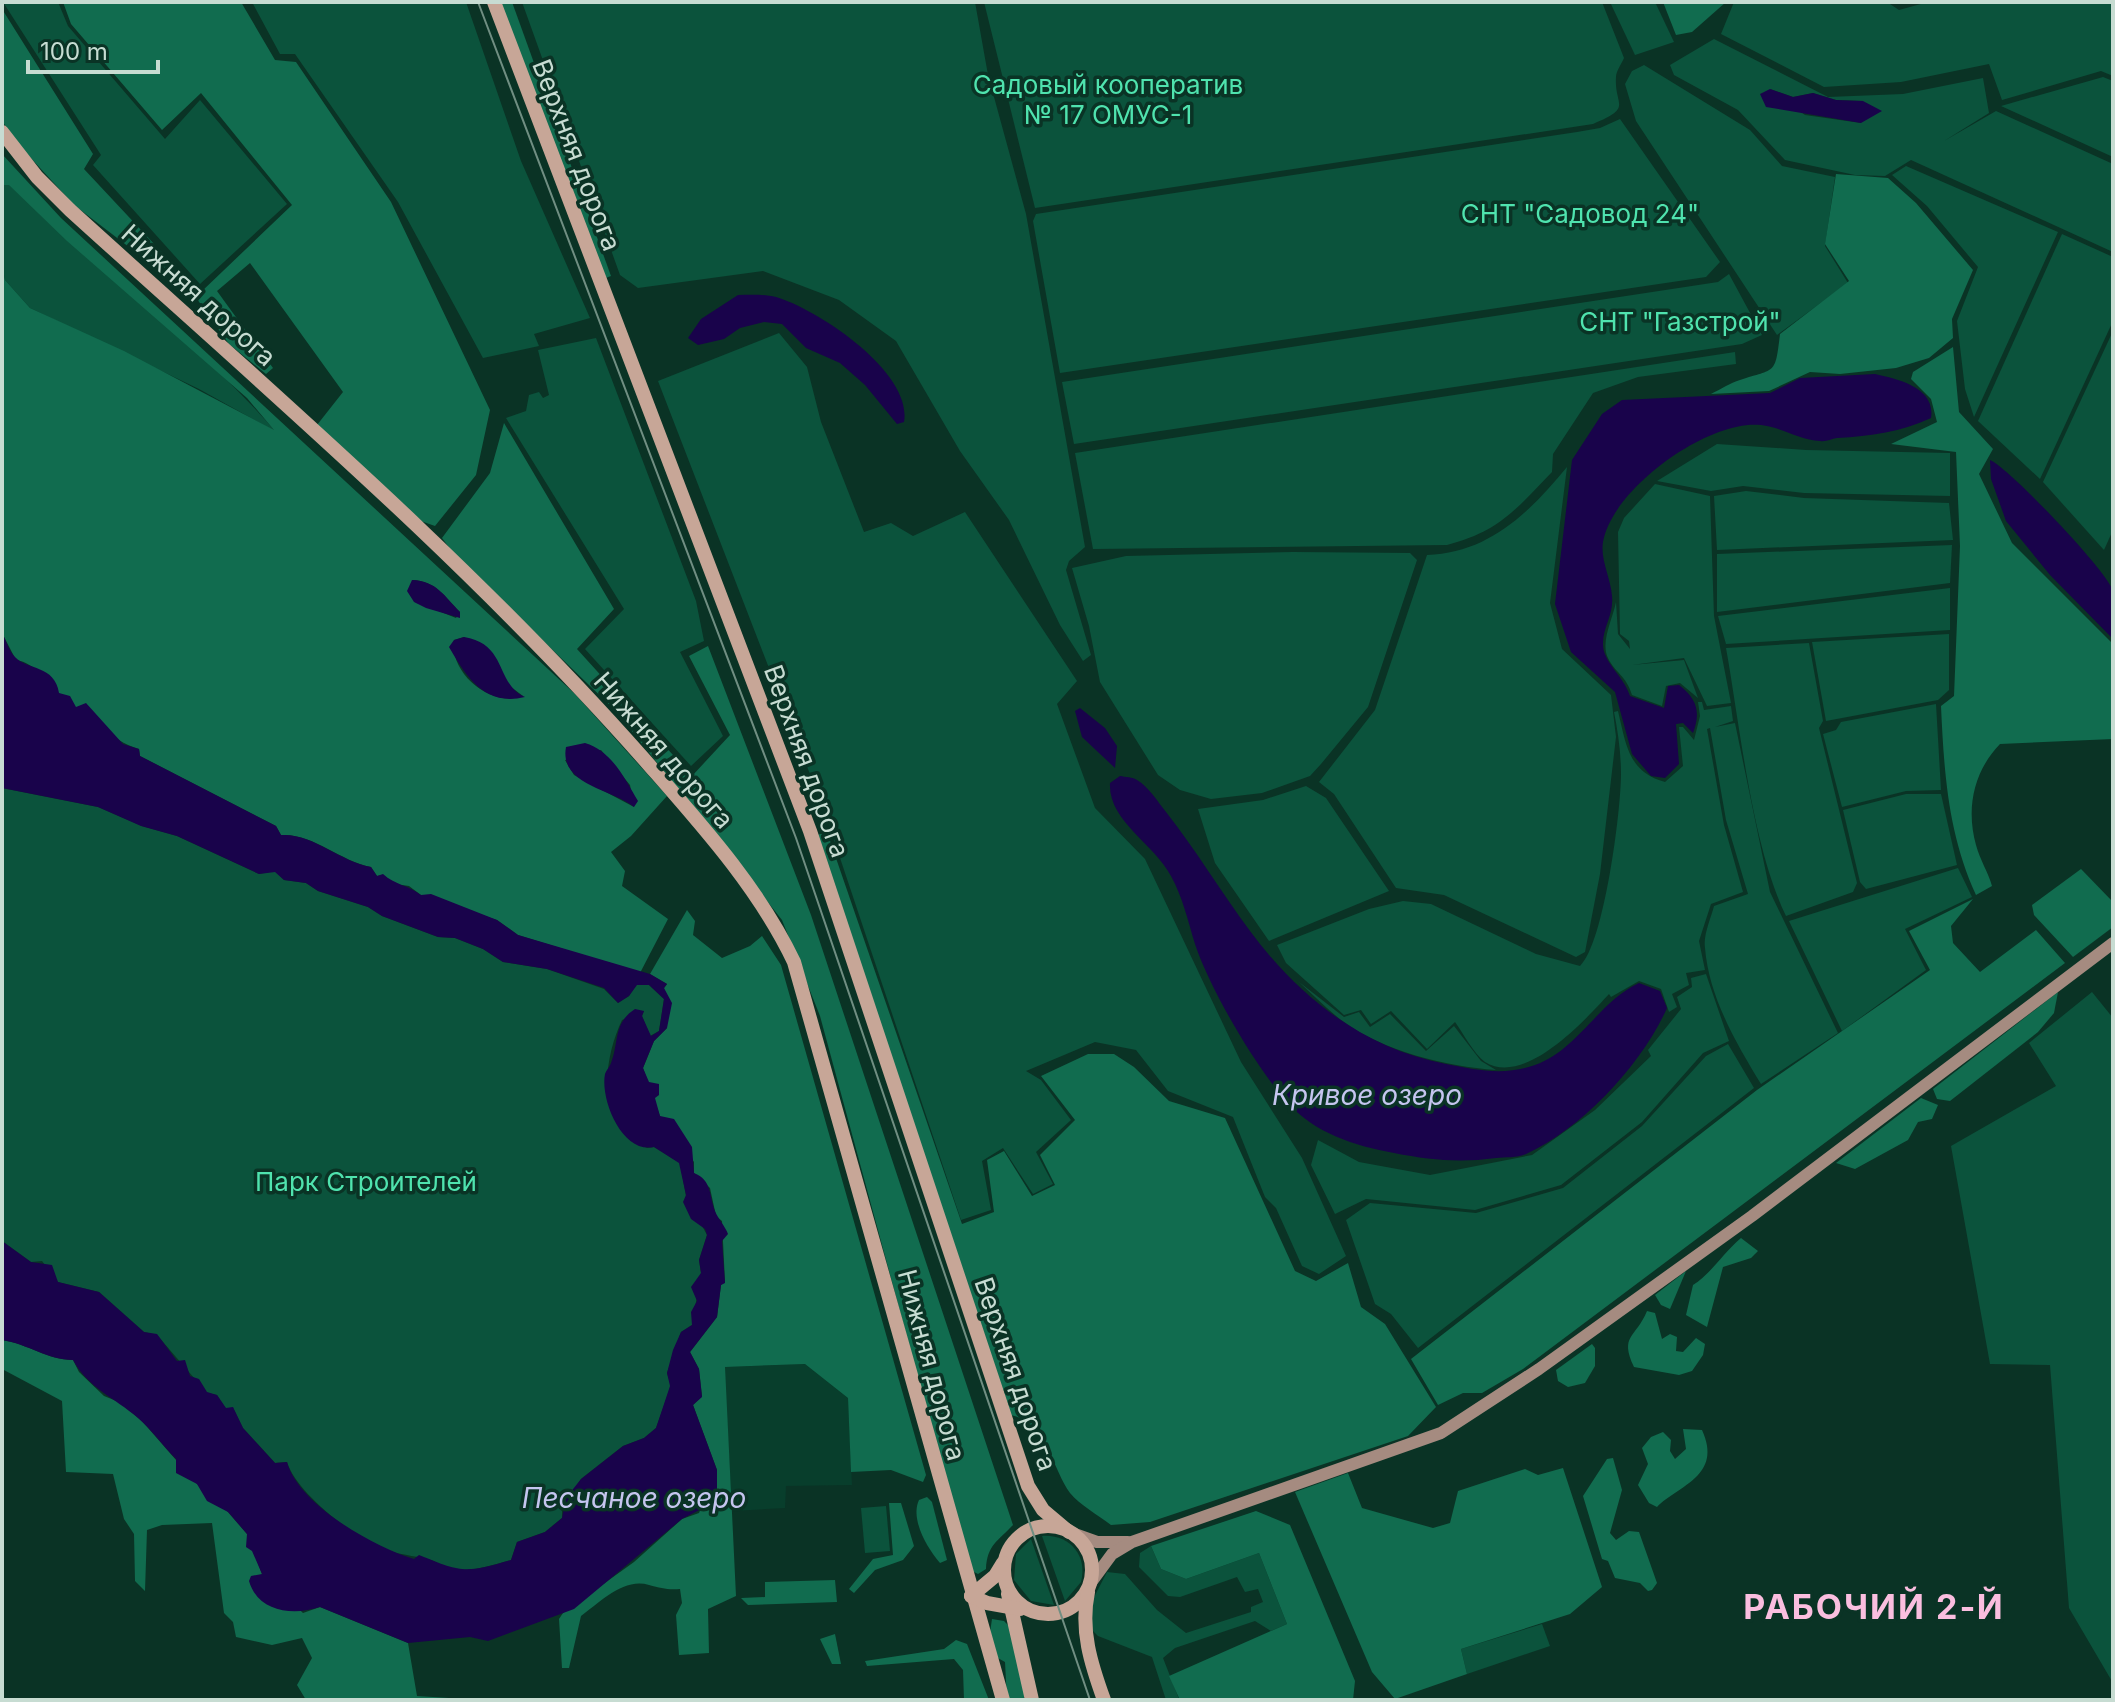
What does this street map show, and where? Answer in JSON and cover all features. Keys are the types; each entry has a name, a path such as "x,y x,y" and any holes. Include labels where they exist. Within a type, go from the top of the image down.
{"main road":[{"name":"Верхняя дорога","path":"494,2 810,831 1028,1486 1043,1510 1069,1532"},
{"name":"Нижняя дорога","path":"2,132 37,177 70,210 452,562 589,698 722,852 777,925 794,962 971,1596 1003,1700"},
{"path":"971,1596 1046,1614 1065,1611 1081,1599 1112,1554 1132,1542 1441,1433 1539,1369 1752,1216 2113,943"},
{"path":"971,1596 995,1576 1016,1540 1029,1531 1049,1526 1097,1542 1132,1542"},
{"path":"1069,1532 1081,1541 1089,1556 1090,1584 1085,1626 1088,1651 1104,1700"},
{"path":"1005,1559 1005,1582 1032,1700"},
{"path":"1005,1582 1014,1598 1030,1611"}],"shaded area":[{"path":"63,2 241,2 275,60 296,62 391,202 490,410 476,475 435,526 415,519 317,425 343,392 250,263 217,291 273,368 266,374 229,344 197,299 74,205 18,144 2,121 2,9 93,154 84,169 200,293 292,205 201,93 162,130 71,24"},
{"path":"500,2 512,2 611,276 603,279"},
{"path":"1663,2 1726,2 1692,32 1676,35"},
{"path":"2,154 61,218 575,694 667,796 631,836 611,852 625,871 622,886 668,919 640,973 518,935 497,920 421,895 409,886 395,884 383,875 377,876 371,867 304,838 281,835 276,826 140,756 139,749 98,726 35,669 16,660 2,633 2,267 5,280 30,308 124,351 274,430 247,398 67,241 9,185 2,185","holes":["412,580 439,590 460,612 456,618 414,601","464,637 487,651 496,660 507,684 523,696 498,697 475,685 458,664 454,640","601,750 630,785 634,807 574,775 565,760"]},
{"path":"1836,174 1888,178 1916,203 1973,270 1952,319 1953,338 1929,358 1896,368 1840,374 1810,372 1769,391 1711,394 1772,368 1780,334 1849,281 1825,244"},
{"path":"1953,347 1959,412 1993,449 1979,474 2012,543 2113,644 2113,739 2000,744 1983,767 1974,792 1972,818 1976,845 1992,886 1976,895 1953,826 1941,706 1954,696 1960,546 1956,452 1891,444 1937,422 1931,399 1911,379 1913,372"},
{"path":"504,423 614,609 577,649 692,776 730,735 689,656 708,646 811,915 1013,1525 994,1544 986,1569 978,1574 970,1570 820,1016 782,920 616,711 457,558 442,538 490,473"},
{"path":"827,832 962,1224 994,1212 987,1160 1004,1151 1032,1196 1055,1185 1040,1155 1075,1120 1041,1076 1088,1054 1114,1054 1134,1067 1169,1101 1225,1118 1295,1271 1316,1281 1348,1263 1361,1307 1385,1324 1436,1407 1408,1436 1150,1522 1111,1525 1070,1493 1039,1435 1021,1418 1009,1415 817,835"},
{"path":"2081,869 2113,902 2113,927 2073,957 2034,915 2032,905"},
{"path":"1973,899 1951,926 1953,943 1980,972 2036,930 2065,963 1523,1369 1482,1393 1463,1393 1438,1405 1411,1359 1757,1090 1930,970 1909,931"},
{"path":"687,910 695,921 693,935 722,958 750,946 762,936 781,965 926,1475 923,1482 891,1470 851,1472 848,1398 805,1364 725,1367 736,1596 708,1609 709,1653 679,1655 676,1615 682,1603 680,1589 630,1585 612,1593 581,1616 569,1668 562,1668 559,1619 563,1613 634,1562 682,1519 699,1513 717,1470 693,1405 702,1396 699,1369 690,1352 717,1317 721,1285 725,1282 722,1221 716,1216 710,1188 694,1173 694,1162 660,1116 643,1068 654,1041 667,1028 664,988 667,984 650,974"},
{"path":"2058,992 2054,1013 2038,1032 1950,1101 1937,1099 1933,1089"},
{"path":"1921,1098 1938,1105 1932,1119 1918,1122 1908,1140 1855,1169 1836,1163"},
{"path":"1741,1238 1758,1251 1751,1258 1723,1267 1707,1327 1686,1315 1693,1285"},
{"path":"1686,1271 1670,1309 1661,1305 1655,1295"},
{"path":"1647,1311 1655,1313 1662,1339 1670,1334 1677,1337 1676,1351 1683,1352 1696,1338 1705,1344 1703,1355 1692,1371 1679,1375 1634,1367 1629,1342"},
{"path":"2,1340 73,1360 79,1372 104,1396 119,1402 142,1421 197,1484 247,1534 262,1574 303,1613 320,1607 408,1643 417,1696 481,1700 306,1700 297,1685 312,1658 302,1638 272,1645 236,1637 233,1622 224,1613 212,1523 162,1525 147,1530 145,1591 135,1581 134,1534 124,1519 113,1474 66,1472 62,1401 2,1369"},
{"path":"1592,1344 1595,1348 1595,1366 1585,1383 1568,1387 1558,1381 1556,1370"},
{"path":"805,1364 848,1398 852,1485 786,1486 785,1508 732,1511 724,1367"},
{"path":"1683,1429 1702,1430 1707,1458 1696,1478 1657,1507 1649,1503 1638,1485 1648,1464 1642,1448 1651,1437 1663,1432 1671,1440 1670,1451 1675,1459 1686,1449"},
{"path":"1613,1458 1622,1490 1610,1533 1616,1540 1629,1531 1639,1532 1657,1583 1652,1590 1648,1591 1640,1583 1615,1578 1608,1561 1602,1559 1583,1496 1607,1459"},
{"path":"1563,1468 1602,1587 1570,1614 1461,1649 1467,1674 1395,1699 1372,1672 1295,1492 1348,1473 1362,1508 1433,1528 1450,1523 1458,1491 1525,1469 1538,1475"},
{"path":"927,1497 932,1502 947,1560 940,1563 918,1524 919,1500"},
{"path":"889,1503 901,1503 914,1546 903,1560 875,1570 854,1593 849,1589 873,1559 893,1555"},
{"path":"1256,1511 1290,1525 1355,1681 1353,1700 1176,1700 1179,1698 1169,1676 1287,1624 1259,1553 1186,1579 1161,1569 1151,1546"},
{"path":"835,1580 837,1602 748,1605 741,1598 765,1597 765,1582"},
{"path":"992,1619 1004,1621 1010,1627 1027,1691 1023,1700 1007,1700 1005,1662 996,1657 989,1639"},
{"path":"835,1634 841,1664 832,1664 820,1639"},
{"path":"956,1640 967,1644 989,1700 964,1700 963,1670 954,1659 867,1666 865,1661 944,1649"}],"green space":[{"path":"3,2 58,2 68,26 165,139 200,100 287,204 200,284 93,165 101,155"},
{"path":"252,2 466,2 521,161 590,318 534,334 539,346 483,358 398,202 295,54 280,54"},
{"path":"522,2 975,2 988,75 1026,214 1085,547 1069,561 1066,570 1091,655 1083,661 1060,625 1009,520 960,451 896,341 839,300 763,271 638,288 620,275"},
{"name":"Садовый кооператив № 17 ОМУС-1","path":"984,2 1602,2 1624,58 1616,77 1619,105 1614,114 1593,124 1035,208"},
{"path":"1610,2 1655,2 1674,42 1635,55"},
{"path":"1734,2 1887,2 1899,10 1928,2 2113,2 2113,76 2101,71 2002,100 1989,64 1901,82 1824,87 1721,34"},
{"path":"1714,39 1828,97 1903,94 1983,78 1989,113 1944,141 1996,111 2113,164 2113,252 1911,160 1885,176 1855,175 1785,160 1738,110 1674,75 1670,65","holes":["1770,89 1793,97 1813,93 1836,100 1863,101 1861,123 1805,115"]},
{"path":"1644,65 1750,130 1782,166 1835,177 1825,246 1848,283 1777,335 1636,121 1625,84 1632,71"},
{"path":"2103,77 2113,81 2113,157 2001,106"},
{"name":"СНТ \"Садовод 24\"","path":"1620,119 1720,262 1706,277 1060,373 1033,221 1036,214 1577,132 1600,128"},
{"path":"1906,166 2058,232 1974,417 1965,389 1957,321 1978,267 1927,206 1892,175"},
{"path":"9,184 180,336 276,432 199,389 30,308 5,280 2,267 2,185"},
{"path":"2062,234 2113,257 2113,321 2040,479 1978,421"},
{"name":"СНТ \"Газстрой\"","path":"1729,274 1762,335 1742,344 1074,444 1062,382 1718,282"},
{"path":"2113,331 2113,530 2104,550 2043,482"},
{"path":"779,333 807,367 821,422 864,532 891,523 913,536 965,512 1077,681 1057,704 1095,808 1145,859 1241,1062 1302,1158 1346,1256 1319,1274 1302,1266 1276,1208 1265,1197 1233,1117 1168,1091 1136,1050 1095,1042 1026,1071 1041,1080 1071,1120 1036,1152 1053,1184 1033,1194 1003,1148 982,1161 991,1210 961,1220 825,813 658,381"},
{"path":"596,338 696,601 704,641 680,652 723,736 691,766 585,649 624,609 506,418 526,411 529,395 539,392 543,398 549,395 538,350"},
{"path":"1735,352 1736,364 1638,377 1593,393 1553,454 1552,472 1506,518 1481,533 1447,545 1093,549 1075,453"},
{"path":"1717,444 1806,450 1950,453 1950,496 1804,493 1743,486 1711,491 1657,481"},
{"path":"1567,467 1550,603 1562,649 1611,695 1616,737 1600,874 1585,952 1576,957 1444,895 1396,888 1334,794 1319,782 1375,710 1427,555 1470,547 1489,538 1523,514"},
{"path":"1655,484 1710,496 1714,616 1731,703 1707,706 1684,658 1632,665 1684,660 1698,698 1680,683 1666,686 1662,706 1632,695 1608,658 1606,637 1616,602 1618,634 1630,649 1629,641 1620,634 1618,532 1624,518"},
{"path":"1746,491 1804,498 1949,503 1953,540 1717,550 1714,496"},
{"path":"1952,545 1950,583 1717,612 1717,554"},
{"path":"1410,553 1417,560 1368,707 1310,776 1262,793 1211,799 1180,790 1158,775 1100,682 1089,626 1072,568 1126,556"},
{"path":"1950,588 1950,630 1726,644 1718,616"},
{"path":"1949,634 1949,690 1938,700 1826,721 1812,642"},
{"path":"1809,643 1823,721 1819,728 1857,883 1853,892 1786,916 1774,888 1756,821 1726,648"},
{"path":"1698,702 1702,702 1704,710 1731,706 1733,721 1715,727 1735,723 1770,892 1838,1033 1761,1084 1718,1002 1705,948 1714,906 1748,894 1726,820 1710,728 1707,729 1724,825 1743,892 1711,904 1699,941 1705,970 1686,973 1689,985 1672,994 1677,1007 1669,1012 1661,989 1639,981 1611,997 1609,994 1553,1047 1518,1066 1501,1067 1485,1062 1455,1022 1427,1049 1391,1011 1371,1024 1361,1010 1344,1015 1286,963 1277,945 1369,909 1403,901 1431,904 1536,954 1580,966 1589,953 1604,905 1618,817 1621,774 1614,712 1618,711 1627,745 1636,764 1665,782 1683,766 1679,727 1683,727 1694,740 1700,716"},
{"path":"1936,704 1941,790 1906,791 1842,807 1823,734 1836,730 1841,722"},
{"path":"1306,786 1326,798 1389,891 1269,941 1215,863 1198,809 1263,800"},
{"name":"Парк Строителей","path":"2,788 98,807 142,826 177,836 259,874 275,871 284,880 306,883 318,891 368,907 382,916 438,937 455,938 483,949 503,962 547,969 604,989 618,1003 629,996 636,985 649,985 664,999 659,1031 650,1036 642,1016 644,1011 622,1020 610,1055 608,1092 611,1109 630,1138 647,1148 654,1147 680,1163 686,1196 707,1235 699,1260 701,1273 692,1325 681,1332 667,1373 671,1386 656,1428 644,1438 623,1446 581,1479 562,1509 562,1518 545,1532 517,1542 511,1560 458,1570 374,1545 344,1526 315,1501 287,1462 275,1463 243,1428 233,1408 226,1409 217,1395 207,1393 157,1335 144,1332 99,1292 58,1282 42,1261 31,1262 2,1241"},
{"path":"1906,794 1941,794 1957,865 1866,889 1860,882 1843,810"},
{"path":"1958,868 1972,897 1905,929 1926,970 1842,1031 1789,921"},
{"path":"1706,974 1729,1041 1703,1053 1642,1122 1561,1185 1475,1210 1366,1199 1335,1214 1311,1165 1318,1140 1359,1162 1430,1175 1532,1155 1595,1110 1651,1056 1648,1050 1681,1009 1677,997 1692,987 1691,978"},
{"path":"1299,982 1344,1017 1359,1012 1370,1027 1390,1014 1426,1051 1454,1026 1481,1061 1496,1070 1436,1061 1376,1041 1341,1020"},
{"path":"2092,992 2113,1018 2113,1683 2069,1608 2050,1365 1990,1364 1951,1146 2056,1086 2029,1043"},
{"path":"1728,1044 1754,1088 1418,1348 1391,1314 1375,1304 1346,1220 1370,1203 1476,1213 1563,1188 1642,1126 1706,1056"},
{"path":"886,1506 890,1551 865,1553 861,1508"},
{"path":"1042,1536 1052,1536 1068,1543 1082,1563 1081,1582 1065,1601"},
{"path":"1031,1539 1054,1605 1031,1601 1014,1580 1016,1554"},
{"path":"1151,1546 1161,1569 1186,1579 1259,1553 1287,1624 1271,1631 1255,1621 1175,1648 1163,1658 1179,1699 1166,1700 1152,1657 1098,1636 1089,1627 1090,1605 1107,1572 1125,1574 1157,1610 1186,1633 1251,1612 1251,1607 1263,1602 1258,1589 1245,1592 1237,1577 1180,1597 1168,1596 1139,1567 1140,1553"},
{"path":"1542,1624 1550,1646 1467,1674 1461,1649"}],"water":[{"path":"1770,89 1793,97 1813,93 1836,100 1863,101 1882,111 1861,123 1766,107 1760,94"},
{"path":"738,295 771,296 794,304 859,345 894,383 903,403 904,422 897,424 865,385 840,363 806,348 782,324 764,322 740,328 724,339 698,345 688,338 701,319"},
{"path":"1875,374 1904,382 1921,392 1931,407 1931,418 1886,432 1824,441 1761,425 1739,426 1715,433 1690,445 1643,480 1610,522 1602,549 1612,596 1603,637 1606,656 1630,696 1664,708 1668,686 1679,685 1690,695 1697,712 1693,733 1683,723 1676,724 1679,764 1665,778 1651,776 1632,754 1615,692 1571,652 1555,604 1572,460 1602,414 1622,400 1770,393 1800,378"},
{"path":"1990,460 2035,499 2105,578 2113,595 2113,639 2050,575 2006,521 1991,479"},
{"path":"412,580 428,583 439,590 460,612 460,618 414,602 407,591"},
{"name":"Песчаное озеро","path":"2,633 15,657 52,677 59,693 70,696 76,707 86,703 123,744 139,749 140,756 276,826 281,835 304,838 371,867 377,876 383,874 421,895 431,894 497,920 518,935 650,974 667,984 664,988 672,1003 667,1028 654,1041 643,1068 649,1082 659,1084 659,1095 655,1098 660,1116 674,1119 692,1147 694,1173 707,1184 715,1211 728,1234 722,1241 725,1283 721,1285 717,1317 690,1352 699,1369 702,1397 693,1405 717,1470 717,1494 711,1504 682,1519 574,1609 488,1641 470,1637 408,1643 320,1607 288,1611 268,1605 260,1599 249,1581 251,1576 262,1574 252,1551 246,1547 247,1534 228,1512 207,1501 197,1484 176,1473 176,1459 143,1422 86,1378 73,1360 2,1340 2,1241 31,1262 52,1265 58,1282 99,1292 144,1332 157,1334 177,1361 185,1360 190,1376 199,1379 207,1392 217,1395 226,1408 233,1407 243,1428 275,1463 287,1462 306,1494 359,1534 414,1559 419,1555 454,1568 483,1568 511,1560 517,1542 545,1532 562,1518 566,1498 581,1479 623,1446 644,1438 656,1428 670,1386 667,1373 673,1350 681,1332 692,1325 691,1312 697,1301 691,1287 701,1273 699,1260 707,1235 705,1229 691,1219 683,1202 686,1195 679,1163 654,1147 643,1147 632,1142 623,1134 610,1110 604,1085 623,1021 635,1009 644,1011 642,1016 651,1036 659,1031 664,999 649,985 637,985 629,996 618,1003 604,988 547,969 503,962 483,949 455,938 438,937 382,916 368,907 318,891 306,883 284,880 275,872 259,874 177,836 141,826 98,807 2,788"},
{"path":"464,637 488,648 509,683 525,697 498,697 478,687 449,647 454,640"},
{"path":"1080,708 1105,728 1117,746 1115,768 1082,737 1075,711"},
{"path":"585,743 603,752 617,767 638,801 634,807 589,784 571,770 566,760 566,747"},
{"name":"Кривое озеро","path":"1120,776 1135,779 1153,794 1250,931 1290,977 1335,1016 1387,1046 1457,1066 1490,1071 1513,1070 1535,1065 1564,1049 1612,1002 1639,983 1660,991 1667,1008 1642,1051 1608,1092 1569,1128 1526,1154 1470,1160 1432,1159 1350,1142 1322,1130 1298,1113 1261,1068 1211,983 1171,876 1116,809 1110,783"}],"tram line":[{"path":"478,2 796,838 1090,1700"}],"district":[{"name":"РАБОЧИЙ 2‑Й","path":"1874,1606"}]}
